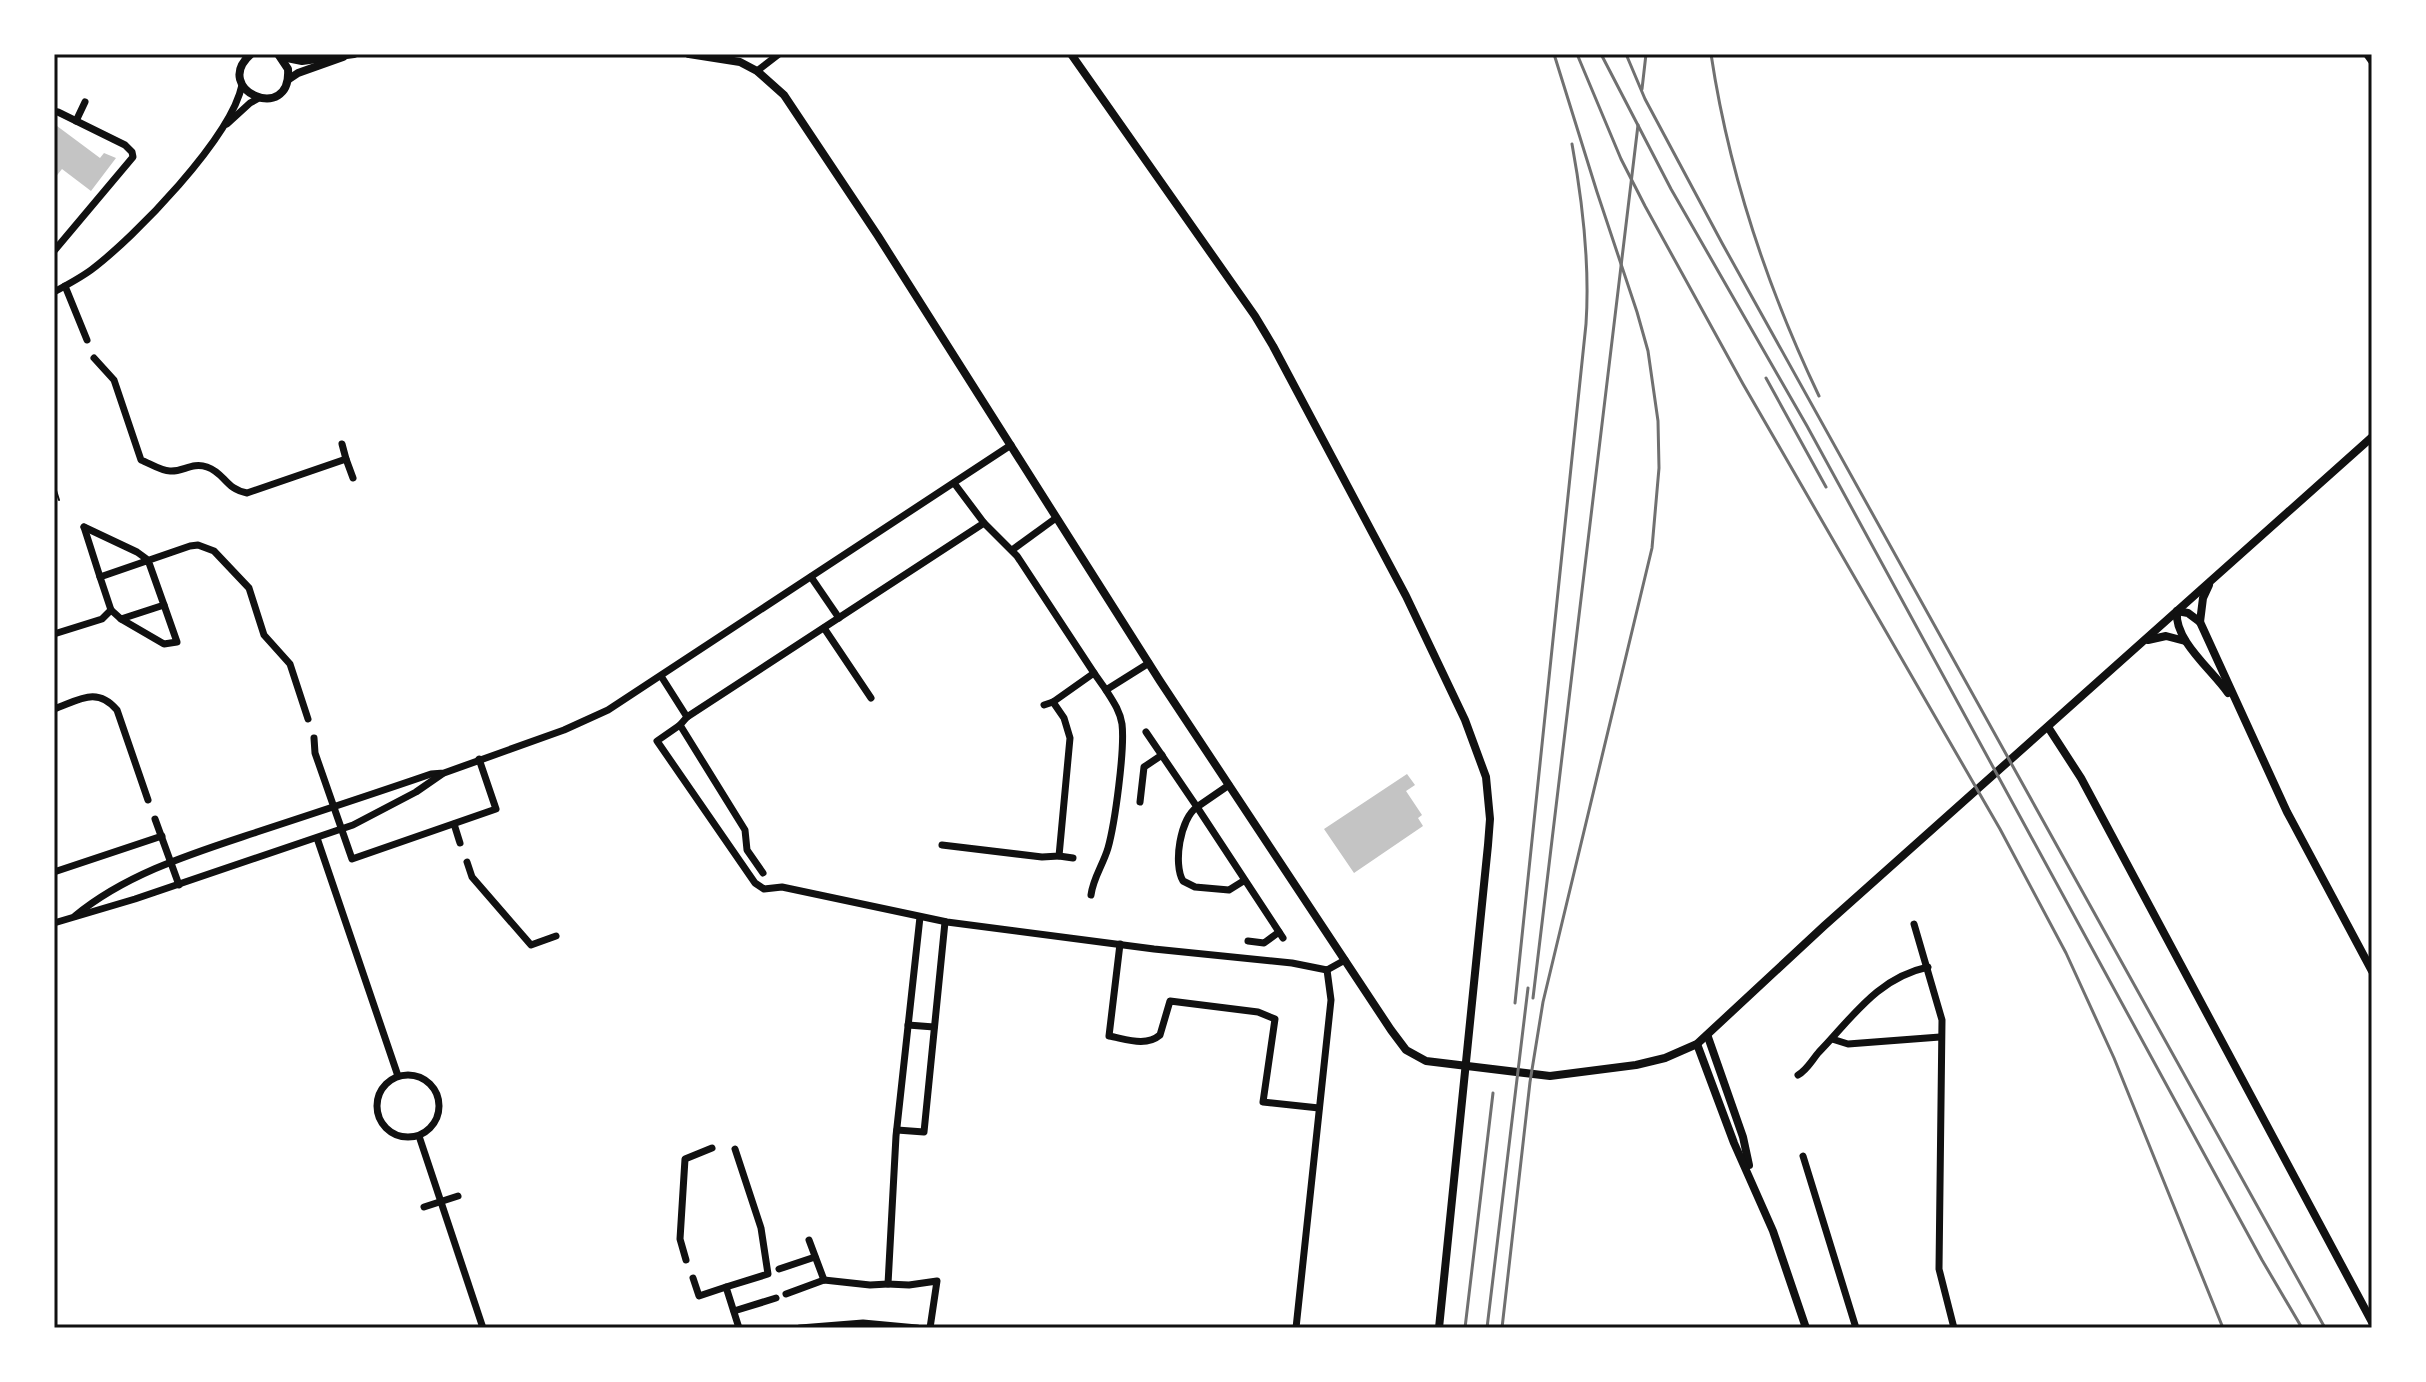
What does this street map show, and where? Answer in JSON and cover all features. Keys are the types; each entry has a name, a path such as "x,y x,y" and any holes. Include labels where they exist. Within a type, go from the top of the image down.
{"street":[{"path":"279,55 302,61 354,54"},
{"path":"689,54 740,62 757,71 784,95 1149,663 1345,960 1406,1050 1426,1061 1550,1076 1593,1072 1665,1058 1708,1037 1824,926 2372,437"},
{"path":"757,71 779,54"},
{"path":"1071,54 1255,316 1406,596 1472,738 1486,777 1490,819 1439,1328"},
{"path":"2367,54 2372,61"},
{"path":"279,55 288,69 289,79"},
{"path":"54,292 101,261 157,207 222,129 250,103 278,95 289,79 298,73 347,55"},
{"path":"247,56 240,72 242,85 259,98"},
{"path":"222,129 242,85"},
{"path":"76,121 85,102"},
{"path":"54,251 133,157 125,145 58,112"},
{"path":"65,286 87,340"},
{"path":"94,358 114,380 141,460 171,471 194,464 204,465 218,471 225,483 235,490 247,493 346,459"},
{"path":"342,444 353,478"},
{"path":"54,923 179,885 341,829 371,817 444,773 584,722 661,676 1011,445"},
{"path":"954,483 984,523 1012,550 1119,713 1122,731 1111,830 1104,862 1092,883 1091,895"},
{"path":"1012,550 1056,518"},
{"path":"984,523 687,717 657,741 759,887 782,887 945,922 1292,963 1327,970 1345,960"},
{"path":"84,527 148,560 177,642 168,645 131,627 111,610 84,527"},
{"path":"100,577 195,545 208,548 220,556 249,588 264,635 290,664 308,719"},
{"path":"811,577 839,618"},
{"path":"2200,622 2203,598 2211,580"},
{"path":"121,619 164,605"},
{"path":"54,634 102,619 111,610"},
{"path":"2177,611 2188,613 2200,622 2300,838 2372,971"},
{"path":"2177,611 2177,622 2185,641 2218,679 2240,713"},
{"path":"824,628 871,698"},
{"path":"2140,644 2161,636 2174,636 2185,641"},
{"path":"1106,690 1149,663"},
{"path":"1059,856 1070,738 1064,718 1048,703 1094,673"},
{"path":"661,676 687,717"},
{"path":"54,709 94,695 112,704 117,710 148,800"},
{"path":"680,725 745,830 747,850 763,873"},
{"path":"2048,727 2081,778 2369,1307 2372,1322"},
{"path":"1146,732 1281,935 1264,943 1248,941"},
{"path":"314,738 315,753 352,859 496,809 479,759"},
{"path":"1140,802 1144,767 1162,755"},
{"path":"75,916 121,886 173,861 431,774 444,773"},
{"path":"1229,785 1192,810 1183,825 1178,869 1181,878 1191,886 1229,890 1245,880"},
{"path":"155,819 173,861 179,885"},
{"path":"454,824 460,843"},
{"path":"54,872 162,836"},
{"path":"317,838 398,1076"},
{"path":"942,845 1073,858"},
{"path":"1092,860 1104,862"},
{"path":"467,862 472,877 531,945 556,936"},
{"path":"746,870 755,863"},
{"path":"888,1284 897,1130 920,917"},
{"path":"897,1130 924,1132 945,922"},
{"path":"1914,924 1942,1020 1939,1269 1954,1328"},
{"path":"1120,944 1109,1036 1147,1042 1156,1039 1170,1001 1258,1012 1275,1019 1263,1102 1319,1108"},
{"path":"1798,1075 1848,1017 1876,993 1896,979 1928,967"},
{"path":"1296,1328 1331,1000 1327,970"},
{"path":"908,1025 934,1027"},
{"path":"1708,1037 1743,1137 1753,1182"},
{"path":"1832,1039 1848,1044 1940,1037"},
{"path":"1697,1044 1734,1143 1773,1231 1806,1328"},
{"path":"416,1075 432,1085 437,1093 439,1112 435,1122 419,1136 394,1134 380,1120 377,1112 379,1094 390,1080 398,1076 416,1075"},
{"path":"419,1136 483,1328"},
{"path":"686,1260 680,1239 685,1159 712,1148"},
{"path":"693,1278 699,1296 768,1274 761,1228 735,1149"},
{"path":"1803,1156 1856,1328"},
{"path":"424,1207 458,1196"},
{"path":"809,1240 824,1280"},
{"path":"779,1269 815,1257"},
{"path":"786,1294 824,1280 870,1285 937,1281 930,1328"},
{"path":"726,1287 739,1328"},
{"path":"734,1311 776,1298"},
{"path":"800,1328 863,1323 917,1328"}],"path":[{"path":"54,484 59,500"}],"building":[{"path":"57,126 100,158 104,153 116,158 91,191 62,169 54,179 54,130"},
{"path":"1407,774 1415,785 1406,791 1422,815 1418,818 1423,826 1354,873 1324,829"}],"railway":[{"path":"1502,1328 1530,1082 1543,1002 1652,548 1659,468 1658,421 1648,351 1554,54"},
{"path":"1577,54 1621,159 1645,206 1743,384 2000,829 2066,953 2114,1058 2223,1328"},
{"path":"1601,54 1671,189 1807,426 2302,1328"},
{"path":"1626,54 1645,99 1722,243 2325,1328"},
{"path":"1642,89 1646,54"},
{"path":"1711,54 1728,143 1752,229 1783,313 1819,396"},
{"path":"1533,998 1638,125"},
{"path":"1515,1003 1586,324 1585,234 1572,144"},
{"path":"1766,378 1826,487"},
{"path":"1487,1328 1528,988"},
{"path":"1465,1328 1493,1093"}]}
